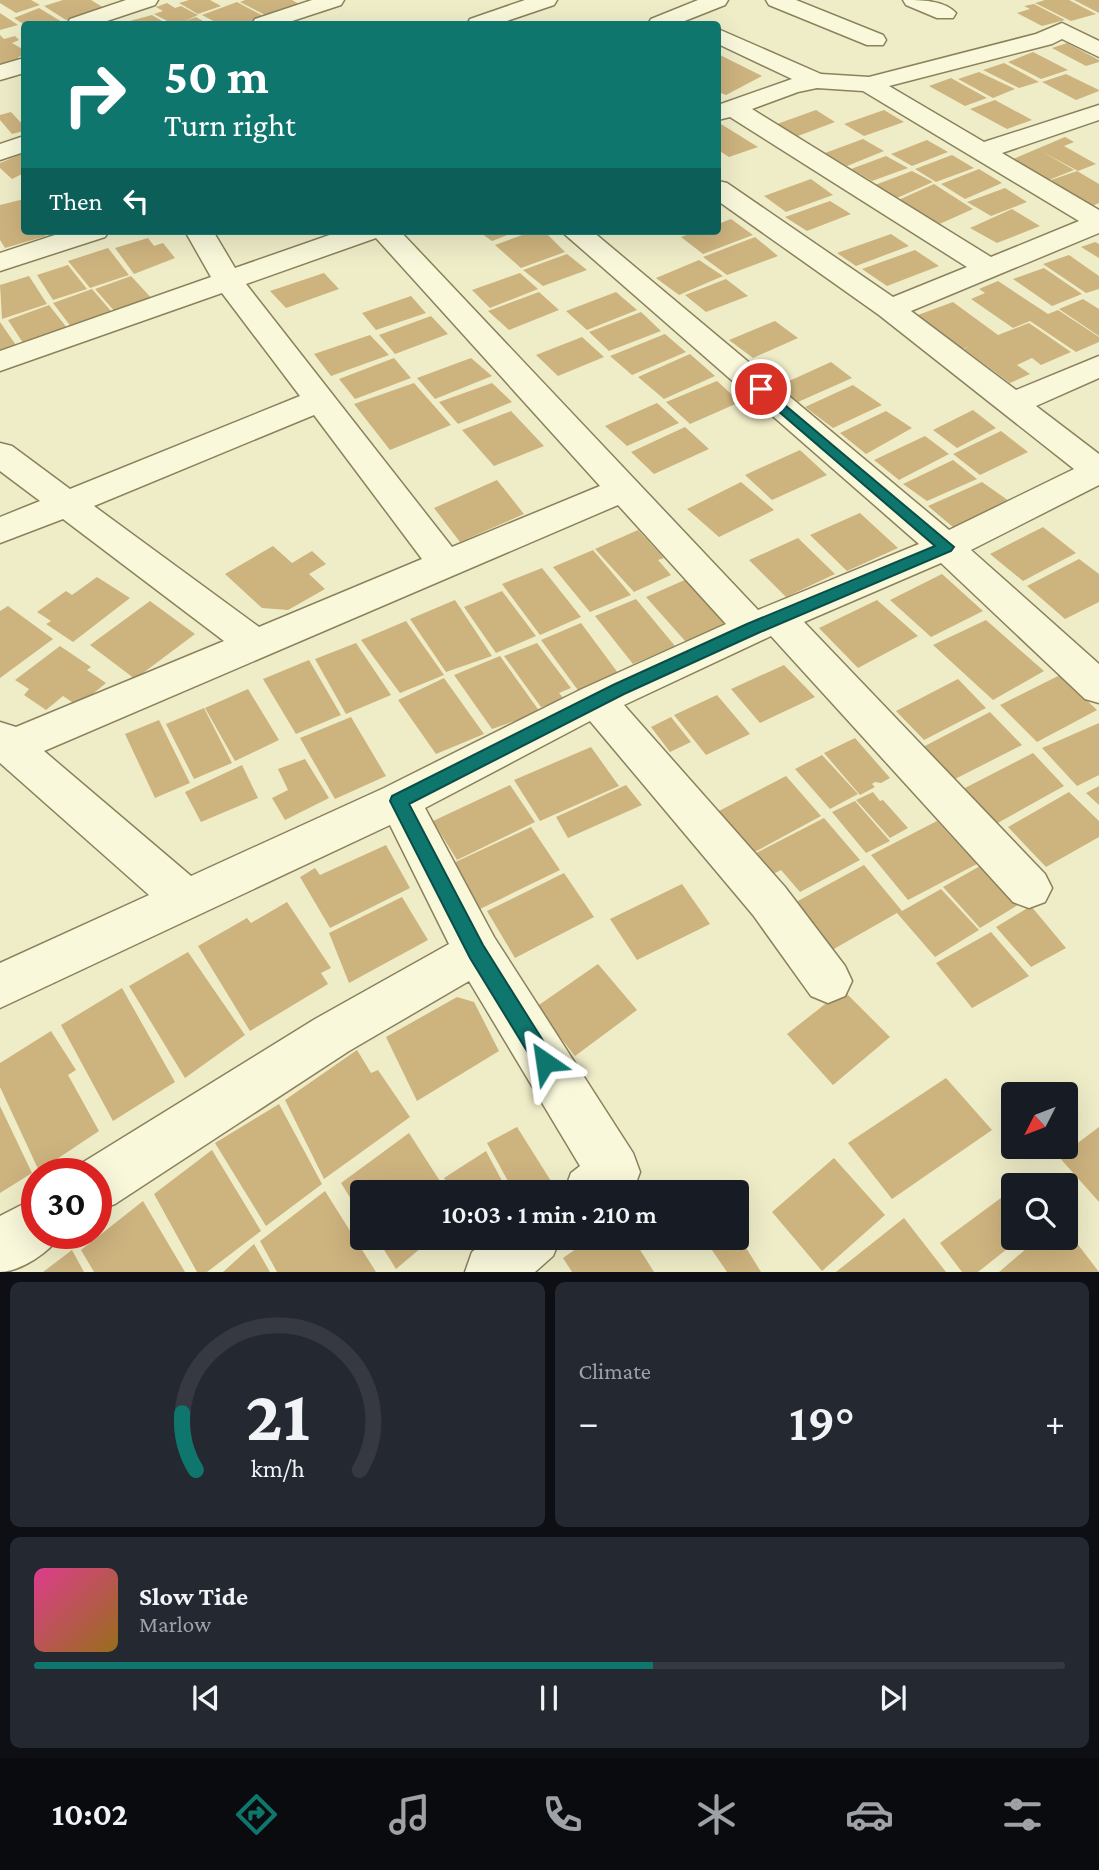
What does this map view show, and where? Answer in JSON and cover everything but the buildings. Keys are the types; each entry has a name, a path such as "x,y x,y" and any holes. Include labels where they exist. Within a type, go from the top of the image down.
{"street":[{"path":"87,21 147,0"},
{"path":"272,21 333,0"},
{"path":"488,0 518,19 546,0"},
{"path":"677,21 717,0"},
{"path":"778,0 875,40"},
{"path":"914,0 945,13"},
{"path":"725,111 792,86 817,81 869,83 1044,39 1062,30 1099,21"},
{"path":"1062,30 1099,50"},
{"path":"721,37 817,81"},
{"path":"0,73 21,66"},
{"path":"869,83 1099,223"},
{"path":"725,111 988,268"},
{"path":"982,151 1099,113"},
{"path":"0,152 21,145"},
{"path":"0,986 399,801 596,700 764,623 946,547 1099,471 890,309 721,191"},
{"path":"890,309 1099,223"},
{"path":"0,262 83,235"},
{"path":"201,235 228,281 446,564"},
{"path":"0,362 357,235"},
{"path":"389,235 624,489 764,623 1029,888"},
{"path":"580,235 946,547 1099,688"},
{"path":"1014,403 1099,366"},
{"path":"0,531 320,400"},
{"path":"0,454 255,644"},
{"path":"186,900 5,742 255,644 624,489"},
{"path":"596,700 769,901 828,981"},
{"path":"399,801 477,951 614,1172 604,1180"},
{"path":"112,1175 332,1035 477,951"},
{"path":"0,1247 21,1234"},
{"path":"492,1272 518,1250"}],"route":[{"path":"545,1062 477,951 399,801 596,700 752,628 946,547 761,389"}]}
